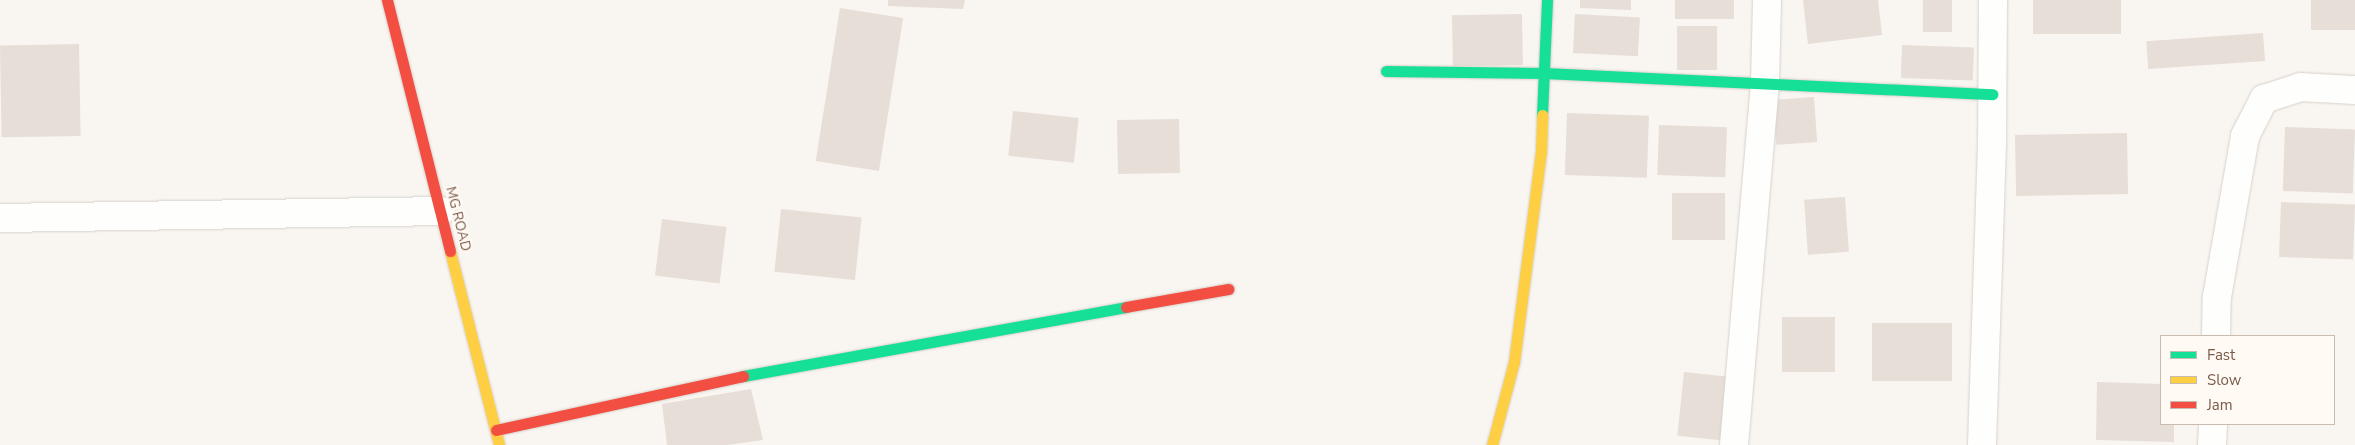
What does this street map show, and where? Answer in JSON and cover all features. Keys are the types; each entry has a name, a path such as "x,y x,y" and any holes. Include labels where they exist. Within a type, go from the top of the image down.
{"street":[{"name":"MG ROAD","path":"387,0 499,445"},
{"path":"1492,445 1514,362 1541,152 1547,0"},
{"path":"1734,445 1764,83 1767,0"},
{"path":"1982,445 1993,94 1994,0"},
{"path":"1386,71 1544,73 1993,94"},
{"path":"2216,335 2217,297 2245,136 2264,99 2301,86 2355,90"},
{"path":"0,218 441,211"},
{"path":"496,430 738,378 1228,289"},
{"path":"2212,445 2213,425"}],"building":[{"path":"888,0 965,0 963,9 888,6"},
{"path":"1580,0 1631,0 1631,10 1580,8"},
{"path":"1675,0 1734,0 1734,19 1675,19"},
{"path":"1803,0 1878,0 1882,35 1808,44"},
{"path":"1923,0 1952,0 1952,32 1923,32"},
{"path":"2033,0 2121,0 2121,34 2033,34"},
{"path":"2311,0 2355,0 2355,30 2311,30"},
{"path":"840,8 903,18 879,171 816,161"},
{"path":"1522,14 1523,65 1453,66 1452,15"},
{"path":"1575,14 1640,17 1638,56 1573,53"},
{"path":"1677,26 1717,26 1717,70 1677,70"},
{"path":"2263,33 2265,61 2148,69 2146,41"},
{"path":"79,44 81,136 2,137 0,45"},
{"path":"1902,45 1974,48 1973,80 1901,78"},
{"path":"1814,97 1817,142 1776,145 1773,100"},
{"path":"1013,111 1079,118 1074,163 1008,156"},
{"path":"1567,113 1649,116 1647,178 1565,175"},
{"path":"1179,119 1180,173 1118,174 1117,120"},
{"path":"1659,125 1727,127 1725,177 1657,175"},
{"path":"2285,127 2355,129 2353,193 2283,191"},
{"path":"2127,133 2128,194 2016,196 2015,135"},
{"path":"1672,193 1725,193 1725,240 1672,240"},
{"path":"1845,197 1849,252 1808,255 1804,200"},
{"path":"2281,202 2355,205 2353,260 2279,257"},
{"path":"781,209 862,217 855,280 774,272"},
{"path":"662,219 727,227 720,283 655,276"},
{"path":"1782,317 1835,317 1835,372 1782,372"},
{"path":"1872,323 1952,323 1952,381 1872,381"},
{"path":"1684,372 1738,378 1731,441 1677,436"},
{"path":"2097,382 2160,384 2160,425 2174,425 2174,442 2096,440"},
{"path":"751,389 763,440 727,445 667,445 662,404"}],"traffic: fast":[{"path":"1542,115 1547,0"},
{"path":"1386,71 1544,73 1993,94"},
{"path":"743,376 1126,307"}],"traffic: slow":[{"path":"1492,445 1514,362 1541,152 1542,115"},
{"path":"450,251 499,445"}],"traffic: jam":[{"path":"387,0 450,251"},
{"path":"1126,307 1228,289"},
{"path":"496,430 743,376"}]}
